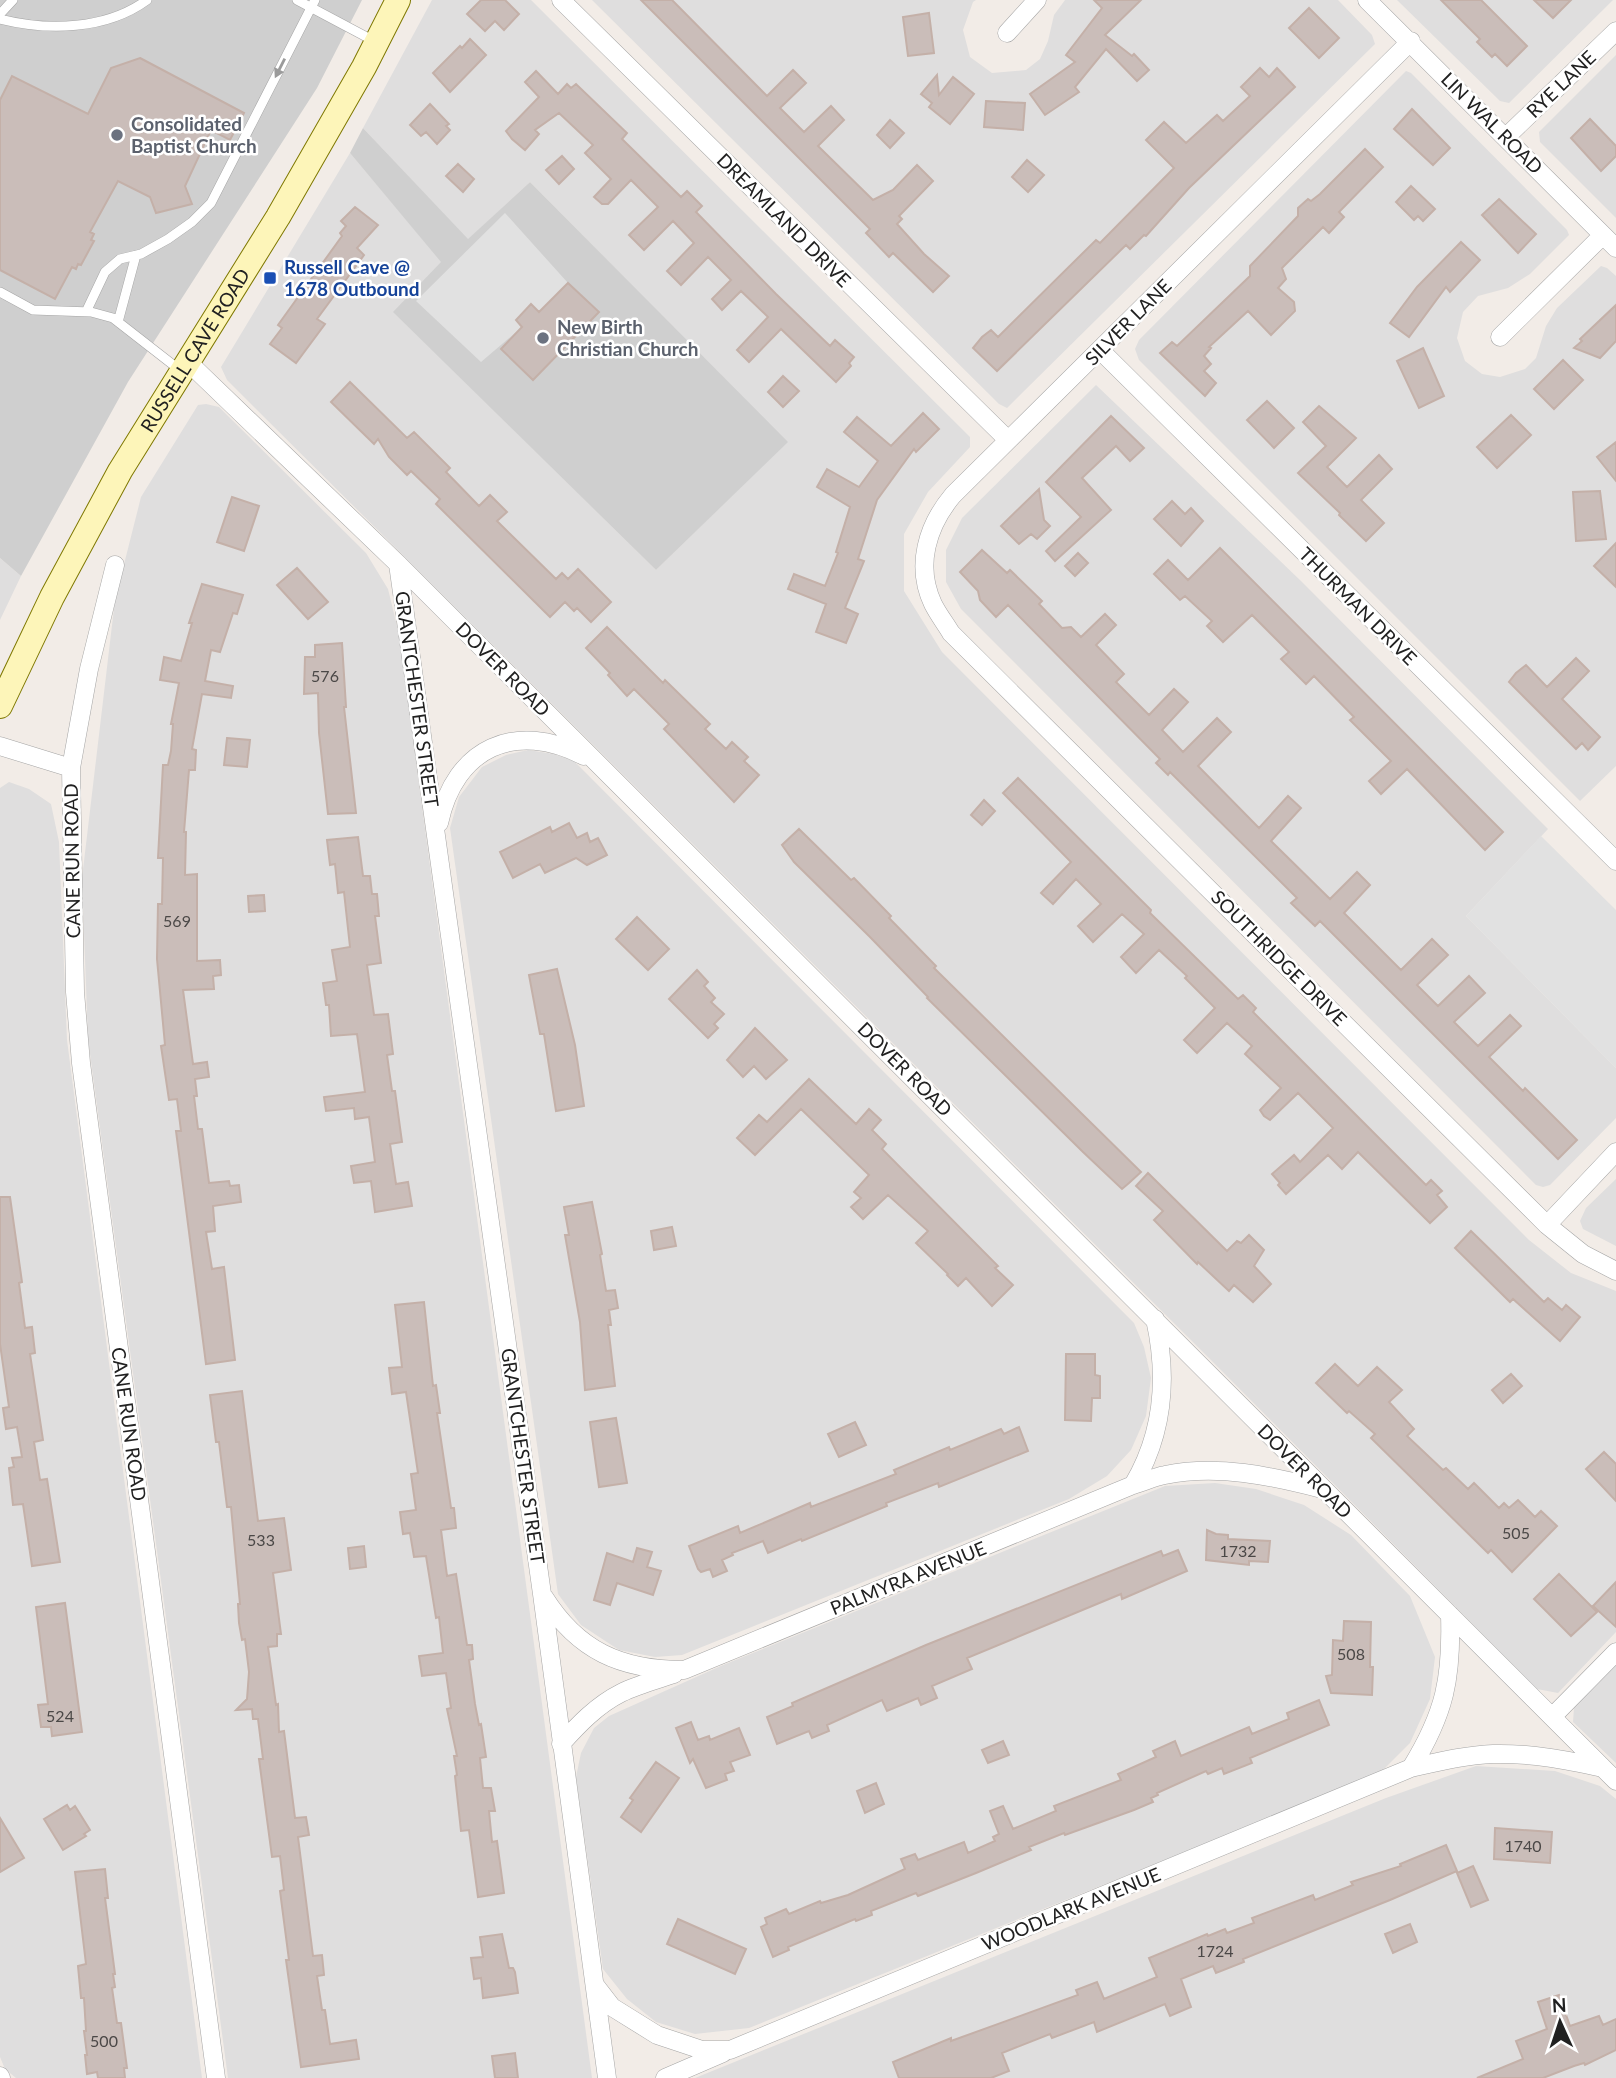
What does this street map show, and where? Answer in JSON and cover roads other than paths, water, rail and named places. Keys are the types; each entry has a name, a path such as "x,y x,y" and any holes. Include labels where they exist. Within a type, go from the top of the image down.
{"main road":[{"name":"RUSSELL CAVE ROAD","path":"0,706 52,597 120,471 278,217 398,0"}],"street":[{"name":"DREAMLAND DRIVE","path":"561,0 1008,440"},
{"path":"1007,33 1037,0"},
{"name":"LIN WAL ROAD","path":"1367,0 1609,242"},
{"name":"RYE LANE","path":"1506,137 1616,31"},
{"name":"SILVER LANE","path":"951,633 933,603 925,578 925,551 931,528 940,511 953,495 1410,41"},
{"path":"1500,337 1609,242"},
{"name":"THURMAN DRIVE","path":"1100,350 1616,861"},
{"name":"DOVER ROAD","path":"186,368 398,564 1609,1774"},
{"name":"GRANTCHESTER STREET","path":"398,564 607,2078"},
{"name":"CANE RUN ROAD","path":"115,565 89,669 71,768 75,992 81,1063 216,2078"},
{"name":"SOUTHRIDGE DRIVE","path":"951,633 1547,1225 1583,1254 1616,1271"},
{"name":"GRANTCHESTER STREET","path":"437,834 449,790 463,769 480,754 500,744 540,740 564,746 596,762"},
{"name":"CANE RUN ROAD","path":"0,746 71,768"},
{"path":"1547,1225 1616,1152"},
{"path":"1133,1485 1152,1447 1162,1404 1163,1368 1155,1318"},
{"name":"PALMYRA AVENUE","path":"561,1744 581,1723 621,1693 684,1670 1133,1485 1164,1475 1228,1471 1323,1490"},
{"name":"PALMYRA AVENUE","path":"542,1594 565,1627 590,1647 612,1659 657,1670 684,1670"},
{"path":"1412,1768 1431,1736 1448,1682 1451,1656 1450,1615"},
{"path":"1552,1717 1616,1652"},
{"name":"WOODLARK AVENUE","path":"665,2078 1412,1768 1492,1754 1551,1757 1609,1774"},
{"name":"WOODLARK AVENUE","path":"593,1982 612,2007 657,2035 702,2050 730,2050"}],"lane":[{"path":"13,0 0,16 27,26 81,26 136,9 147,0"},
{"path":"297,0 313,4 376,43"},
{"path":"86,312 105,272 120,259 136,255 168,239 192,222 211,203 313,4"},
{"path":"118,322 136,255"},
{"path":"0,292 33,310 86,312 113,318 186,368"}],"place":[{"name":"Consolidated Baptist Church","path":"117,135"},
{"name":"Russell Cave @ 1678 Outbound","path":"270,278"},
{"name":"New Birth Christian Church","path":"543,338"}]}
